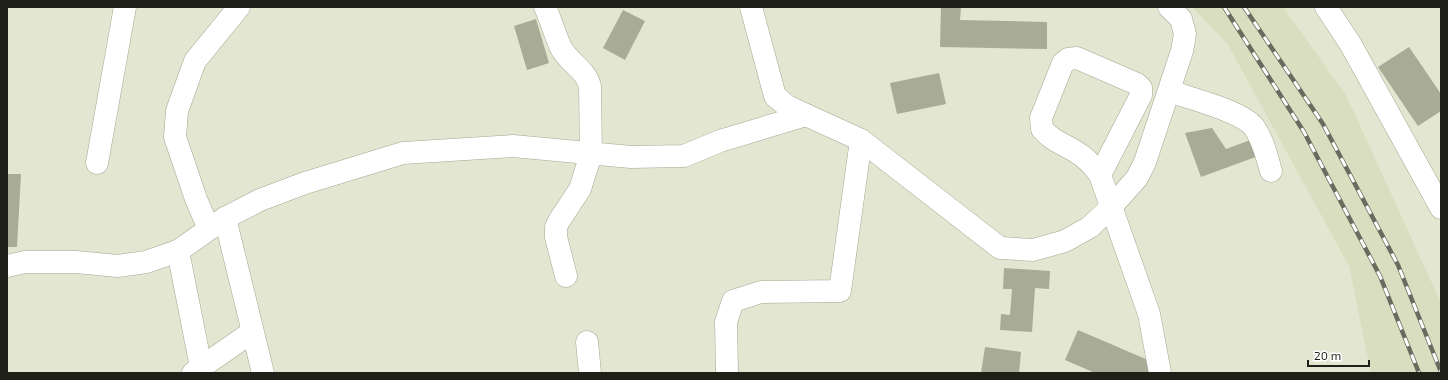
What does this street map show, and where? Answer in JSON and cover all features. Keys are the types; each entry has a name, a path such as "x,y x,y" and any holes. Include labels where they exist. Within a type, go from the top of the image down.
{"street":[{"path":"97,162 125,7"},
{"path":"238,7 196,61 177,111 175,137 196,199 217,224 252,332 263,373"},
{"path":"545,7 561,47 566,55 589,79 590,87 591,154 580,189 556,227 556,237 566,276"},
{"path":"750,7 775,96 787,106 806,116 862,140 1000,248 1033,250 1066,241 1090,227 1112,206 1137,178 1169,92 1182,51 1185,34 1181,19 1169,7"},
{"path":"1326,7 1351,45 1441,208"},
{"path":"1100,175 1141,94 1141,88 1138,84 1077,58 1068,59 1063,63 1041,118 1042,129 1051,139 1073,150 1093,165 1100,175 1149,314 1160,373"},
{"path":"1169,92 1233,112 1253,126 1265,151 1271,171"},
{"path":"7,266 25,262 76,262 118,266 146,262 178,251 217,224 260,200 305,183 403,153 513,146 631,157 684,156 720,141 806,116"},
{"path":"727,373 726,322 733,301 761,292 840,291 862,140"},
{"path":"178,251 197,370 252,332"},
{"path":"587,342 590,373"}],"shaded area":[{"path":"1192,7 1283,7 1346,95 1441,303 1441,373 1371,373 1349,266 1227,43"}],"building":[{"path":"941,7 961,7 960,20 1047,22 1047,49 940,47"},
{"path":"623,10 645,21 625,60 603,48"},
{"path":"536,19 549,63 527,70 514,26"},
{"path":"1409,47 1441,94 1441,111 1418,126 1378,67"},
{"path":"939,73 946,104 897,114 890,83"},
{"path":"1212,128 1226,149 1256,138 1261,155 1201,177 1185,133"},
{"path":"7,174 21,174 17,247 7,247"},
{"path":"1004,268 1050,271 1049,289 1035,288 1032,332 1000,330 1001,314 1010,315 1012,289 1003,289"},
{"path":"1078,330 1155,363 1150,373 1095,373 1065,360"},
{"path":"985,347 1021,352 1019,373 981,373"}],"railway":[{"path":"1224,7 1304,132 1380,276 1419,373"},
{"path":"1244,7 1323,124 1398,265 1441,372"}]}
